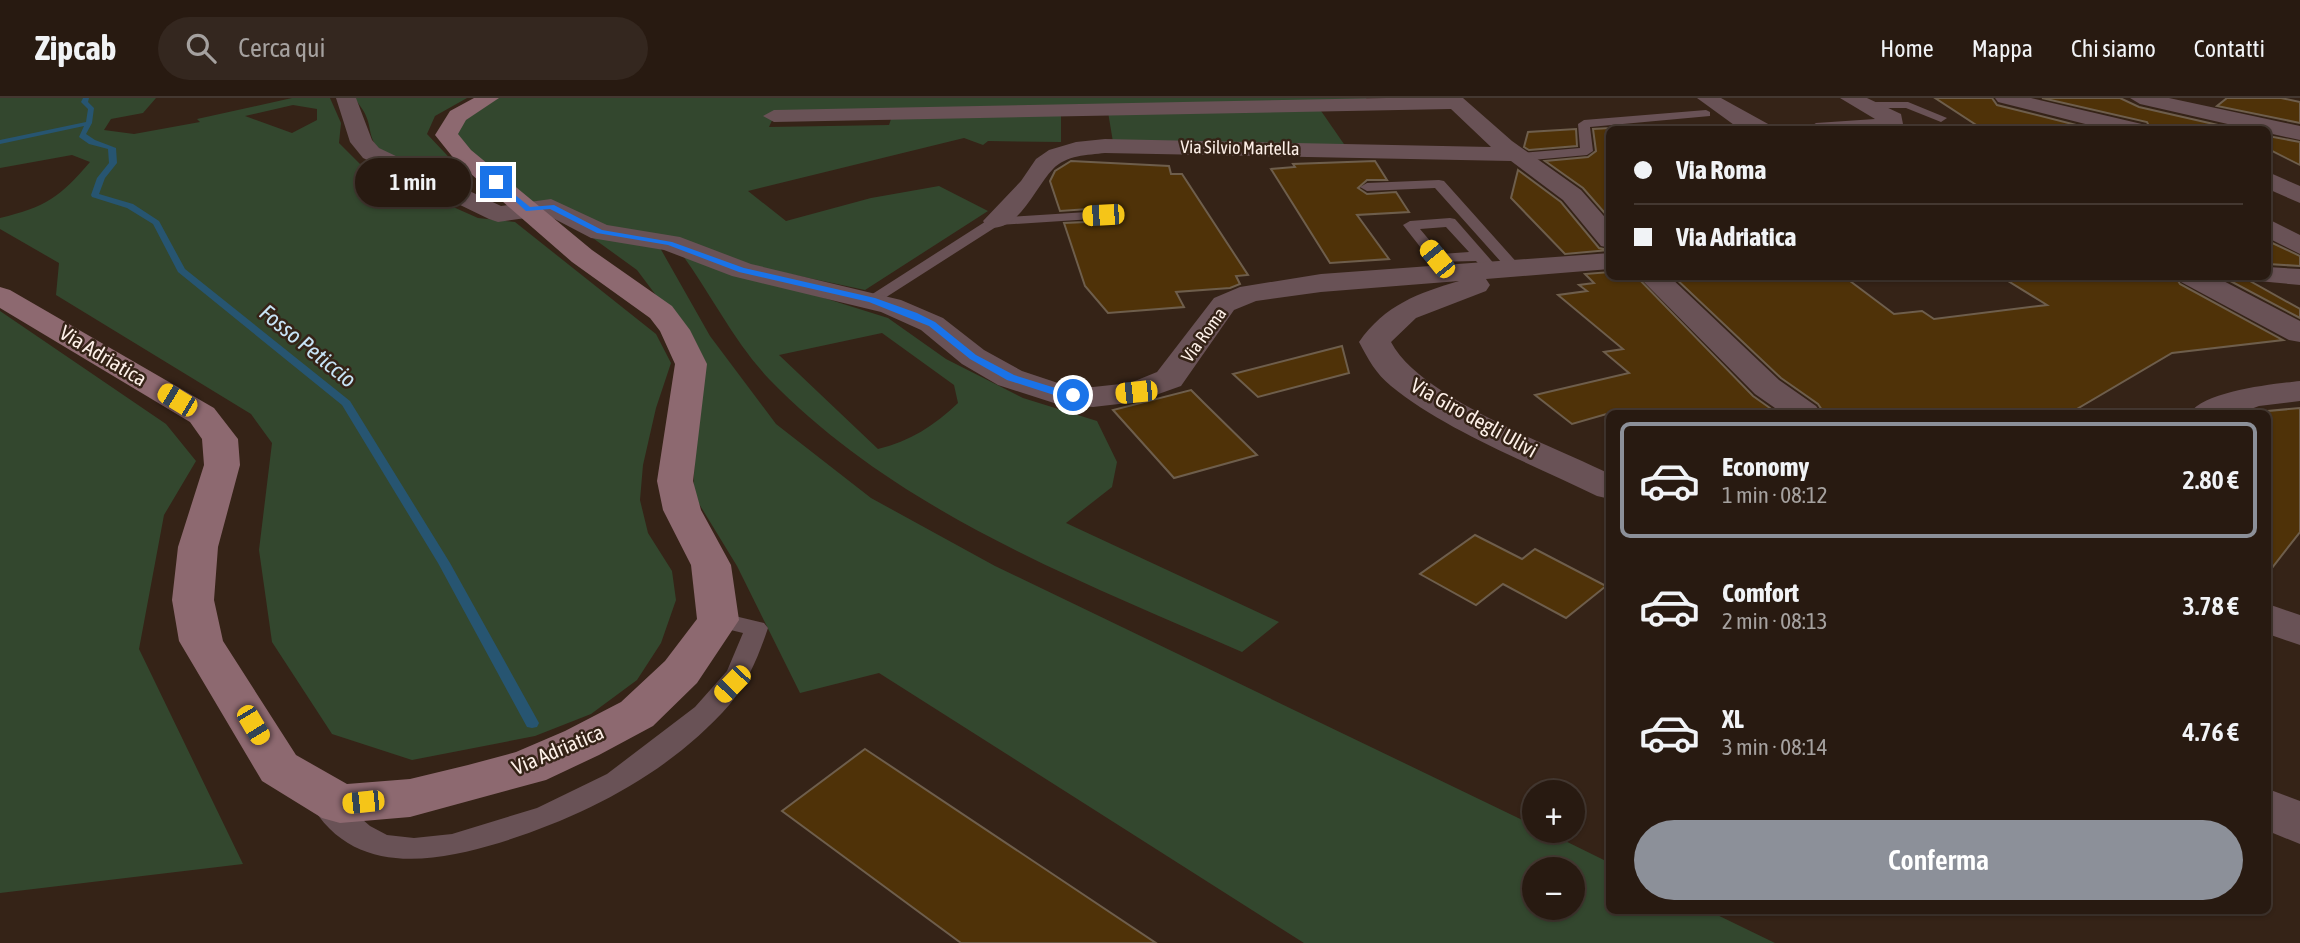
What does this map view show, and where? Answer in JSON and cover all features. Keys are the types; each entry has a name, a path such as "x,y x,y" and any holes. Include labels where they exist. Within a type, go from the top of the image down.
{"main road":[{"path":"489,98 458,116 446,135 463,155 582,256 661,312 675,330 691,364 675,481 682,510 710,565 718,620"},
{"name":"Via Adriatica","path":"0,296 202,415 220,439 222,465 198,547 194,600 201,641 279,768 341,804 410,798 529,767 637,714 681,673 718,620"}],"street":[{"name":"Via Roma","path":"346,98 360,142 385,162 498,214 551,207 600,232 670,243 742,270 872,300 932,324 973,357 1010,377 1054,393 1093,397 1136,392 1169,379 1224,303 1250,293 1279,287 1508,265 1606,261"},
{"path":"2005,98 2121,126"},
{"path":"2140,98 2268,126"},
{"path":"774,116 1454,100 1518,155 1572,195 1606,235"},
{"path":"1856,101 1893,119 1892,124 1867,126"},
{"path":"1707,106 1751,126"},
{"path":"2271,127 2300,133"},
{"name":"Via Silvio Martella","path":"996,220 1030,186 1044,163 1057,155 1076,149 1349,149 1518,155"},
{"path":"2271,180 2300,195"},
{"path":"2271,215 2300,212"},
{"path":"2271,228 2300,246"},
{"name":"Via Giro degli Ulivi","path":"1508,265 1384,324 1376,342 1385,362 1402,379 1456,413 1606,486"},
{"path":"2271,275 2300,277"},
{"path":"1656,280 1767,387 1800,410"},
{"path":"2199,280 2300,334"},
{"path":"2216,410 2254,397 2300,391"},
{"path":"2271,619 2300,631"},
{"path":"2271,810 2300,824"}],"lane":[{"path":"1856,101 1908,105 1941,118"},
{"path":"1518,155 1587,151 1584,124 1707,106"},
{"path":"1573,134 1574,152"},
{"path":"1367,187 1439,184 1508,265"},
{"path":"872,300 996,220 1103,215"},
{"path":"311,786 345,827 387,846 435,850 528,824 584,802 644,765 696,721 732,684 747,657 756,628 718,620"}],"green space":[{"path":"0,98 156,98 143,113 111,119 104,130 134,134 200,122 197,119 292,98 330,98 341,123 339,143 363,167 478,218 515,222 656,334 671,363 656,408 643,465 640,500 648,533 672,571 676,600 661,643 637,680 591,714 535,736 412,760 332,734 272,642 259,550 272,443 251,414 56,295 59,263 0,229 0,218 29,210 51,199 70,184 90,162 72,155 0,168","holes":["293,105 317,109 317,120 292,133 245,116"]},
{"path":"355,98 467,98 435,116 427,134 461,170 441,174 429,172 405,165 384,153 374,143 368,120"},
{"path":"495,98 1366,98 1369,102 776,112 769,127 889,125 892,116 1061,113 1061,142 988,141 983,145 964,138 748,191 786,221 871,198 939,186 988,211 865,290 762,268 602,228 531,203 452,135 463,116"},
{"path":"1319,108 1346,147 1113,142 1108,112"},
{"path":"590,236 659,246 710,336 776,424 871,498 995,566 1522,820 1522,843 1569,843 1606,861 1606,914 1715,914 1775,943 1304,943 879,673 800,693 737,566 693,494 697,415 676,322 637,270"},
{"path":"681,253 888,318 946,359 1023,398 1097,421 1117,462 1112,487 1066,523 1279,622 1242,652 1053,569 932,505 874,468 820,426 769,379 734,334","holes":["882,333 954,385 958,403 949,411 931,426 911,437 878,449 779,355"]},
{"path":"0,311 166,424 196,461 164,515 139,649 243,864 0,893"}],"building":[{"path":"1935,98 1992,98 1997,105 2080,126 1978,126"},
{"path":"2042,98 2120,98 2139,107 2222,126 2149,126 2147,122"},
{"path":"2227,98 2281,98 2300,102 2300,123 2217,106"},
{"path":"1606,128 1606,214 1583,188 1545,161 1588,157 1596,151 1593,129"},
{"path":"1576,129 1577,146 1529,150 1524,147 1528,132"},
{"path":"2271,137 2300,142 2300,165 2271,150"},
{"path":"1071,161 1169,166 1171,174 1182,174 1248,275 1236,276 1240,284 1230,288 1176,292 1184,307 1108,313 1085,286 1064,223 1108,221 1113,214 1103,208 1060,211 1050,181 1055,171"},
{"path":"1375,161 1387,180 1367,180 1358,188 1367,194 1396,192 1409,212 1357,215 1389,259 1330,263 1271,169 1295,167 1293,164"},
{"path":"1518,170 1561,202 1599,248 1606,250 1565,254 1511,198"},
{"path":"2271,242 2300,256 2300,266 2271,264"},
{"path":"1606,272 1606,280 1640,280 1753,396 1773,410 1606,410 1606,414 1572,424 1535,395 1629,373 1604,352 1623,349 1558,295 1587,291 1579,285 1594,283 1585,274"},
{"path":"1677,280 1849,280 1894,314 1922,311 1934,319 2047,305 2006,280 2178,280 2180,284 2283,340 2172,353 2075,410 1822,410 1818,404 1781,378"},
{"path":"2229,280 2248,280 2300,309 2300,318"},
{"path":"1342,346 1349,373 1258,397 1233,374"},
{"path":"1191,390 1257,455 1174,478 1113,410"},
{"path":"2300,408 2300,532 2271,569 2271,411"},
{"path":"1475,535 1522,559 1535,549 1606,586 1566,618 1503,584 1476,605 1420,574"},
{"path":"865,749 1156,943 961,943 782,811"}],"waterway":[{"name":"Fosso Peticcio","path":"86,98 84,102 91,108 89,123"},
{"path":"0,142 89,123"},
{"name":"Fosso Peticcio","path":"89,123 82,135 92,142 112,148 113,163 101,178 95,195 130,206 156,223 181,270 346,403 444,563 532,723"}],"route":[{"path":"496,182 528,209 551,207 600,232 670,243 742,270 872,300 914,314 932,324 973,357 1010,377 1054,393 1073,395"}]}
